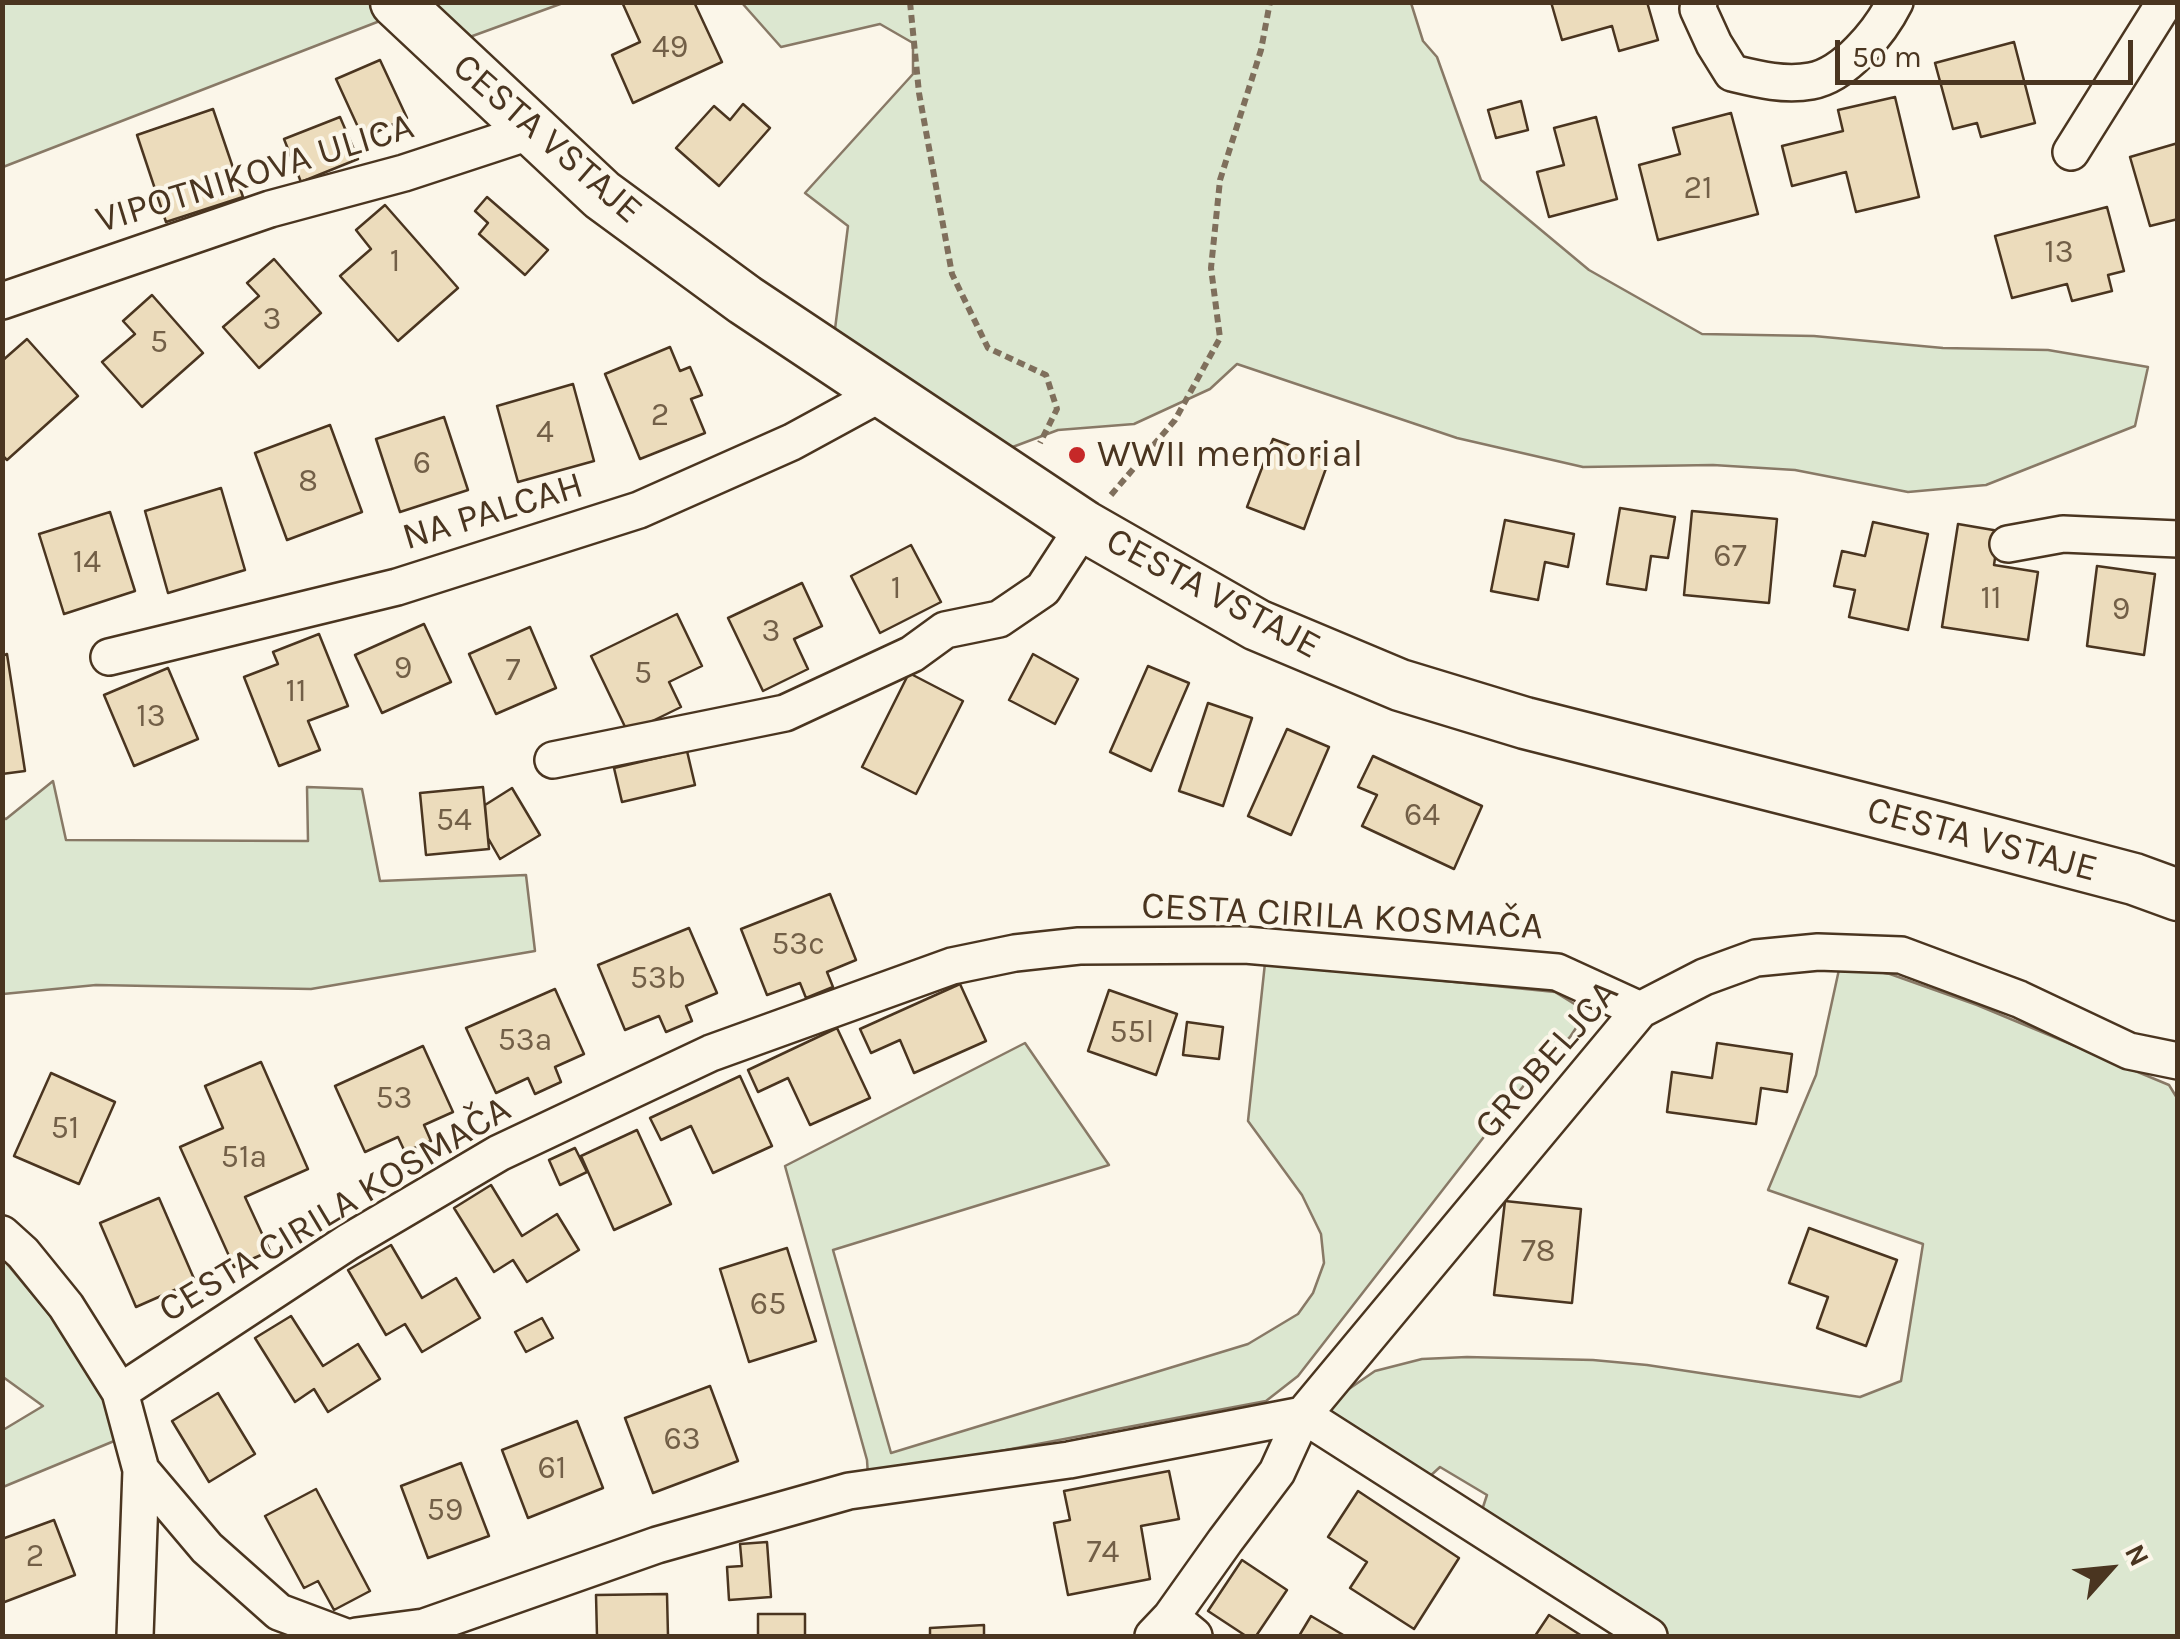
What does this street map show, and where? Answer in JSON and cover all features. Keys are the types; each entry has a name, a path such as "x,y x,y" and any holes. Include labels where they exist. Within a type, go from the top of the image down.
{"main road":[{"name":"CESTA VSTAJE","path":"396,2 602,195 746,300 1018,484 1257,626 1400,685 1525,723 2134,879 2178,895"}],"street":[{"path":"1698,2 1714,44 1732,73 1767,82 1813,81 1847,64 1885,23 1895,2"},
{"path":"2071,152 2165,2"},
{"name":"VIPOTNIKOVA ULICA","path":"2,300 270,209 404,173 532,131"},
{"name":"NA PALCAH","path":"109,657 396,587 639,510 792,442 882,394"},
{"path":"553,760 785,714 912,654 945,630 999,619 1043,589 1084,526"},
{"path":"2008,544 2063,534 2178,540"},
{"name":"CESTA CIRILA KOSMAČA","path":"120,1392 348,1242 499,1152 712,1053 952,966 1015,953 1079,946 1245,945 1557,972 1640,1010"},
{"name":"GROBELJCA","path":"1173,1630 1224,1541 1277,1472 1303,1415 1640,1010 1704,977 1756,958 1818,952 1901,955 2019,999 2129,1051 2178,1061"},
{"path":"2,1234 23,1253 66,1306 120,1392 141,1470 134,1636"},
{"path":"356,1636 424,1628 658,1545 849,1490 1069,1460 1303,1415 1649,1636"},
{"path":"141,1470 207,1548 279,1612 342,1636"}],"path":[{"path":"910,2 919,93 952,274 988,348 1046,374 1058,410 1018,484"},
{"path":"1084,526 1175,420 1220,338 1211,268 1220,180 1262,50 1270,2"}],"green space":[{"path":"369,2 385,19 3,167 3,3"},
{"path":"432,3 563,3 467,38"},
{"path":"742,3 1411,3 1423,41 1437,57 1481,180 1589,270 1702,334 1814,336 1943,348 2048,350 2148,367 2135,426 1986,485 1908,492 1795,470 1713,465 1583,467 1457,438 1237,364 1210,389 1134,424 1058,430 1010,448 835,329 848,226 805,193 913,74 913,43 880,24 781,47"},
{"path":"53,781 66,840 308,841 307,787 362,789 380,881 526,875 535,951 311,989 96,985 3,994 3,818"},
{"path":"1265,963 1555,992 1576,1005 1580,1022 1532,1075 1298,1376 1266,1401 868,1476 867,1460 785,1166 1025,1043 1109,1165 833,1250 891,1453 1248,1344 1298,1314 1313,1293 1324,1263 1321,1234 1302,1195 1248,1121"},
{"path":"1840,965 1890,974 1977,1005 2169,1085 2177,1098 2177,1636 1668,1636 1481,1513 1487,1495 1440,1467 1428,1478 1331,1421 1327,1404 1375,1371 1422,1359 1593,1360 1860,1397 1901,1381 1923,1244 1768,1190 1816,1075"},
{"path":"3,1259 62,1330 98,1384 119,1439 3,1487 3,1430 43,1406 3,1377"}],"building":[{"path":"622,2 694,2 722,62 633,103 612,55 640,42"},
{"path":"1551,2 1647,2 1658,40 1619,51 1612,26 1562,40"},
{"path":"2014,42 2035,123 1981,137 1977,123 1953,129 1935,63"},
{"path":"380,60 407,118 363,138 336,79"},
{"path":"1895,97 1919,197 1856,212 1846,172 1792,186 1782,146 1843,131 1838,110"},
{"path":"1521,101 1528,130 1496,138 1488,110"},
{"path":"743,104 770,128 719,186 676,148 714,106 730,120"},
{"path":"213,109 243,197 166,222 137,135"},
{"path":"1731,113 1758,214 1658,240 1639,165 1680,154 1673,128"},
{"path":"340,117 358,159 301,182 284,139"},
{"path":"1596,117 1617,199 1549,217 1537,172 1564,165 1554,128"},
{"path":"2178,143 2178,219 2150,226 2130,157"},
{"path":"487,197 548,250 525,275 479,234 488,223 475,211"},
{"path":"385,205 458,288 398,341 340,276 371,249 356,230"},
{"path":"2107,207 2124,271 2108,275 2112,291 2072,301 2067,284 2012,298 1995,236"},
{"path":"274,259 321,313 259,368 223,327 259,296 247,283"},
{"path":"152,295 203,353 142,407 102,362 135,334 123,321"},
{"path":"27,339 78,396 7,460 2,455 2,361"},
{"path":"670,347 680,371 690,367 702,395 691,399 705,433 640,459 605,374"},
{"path":"573,384 594,461 518,482 497,406"},
{"path":"444,417 468,490 400,512 376,439"},
{"path":"330,425 362,512 287,540 255,453"},
{"path":"1273,439 1329,460 1304,529 1247,507"},
{"path":"221,488 245,570 168,593 145,511"},
{"path":"1620,508 1675,517 1668,558 1651,556 1646,590 1607,584"},
{"path":"1692,511 1777,519 1769,603 1684,595"},
{"path":"110,512 135,591 64,614 39,534"},
{"path":"1505,520 1574,534 1568,567 1545,562 1538,600 1491,591"},
{"path":"1873,522 1928,534 1908,630 1849,617 1855,590 1834,586 1842,551 1865,556"},
{"path":"1958,524 1999,531 1994,565 2038,572 2028,640 1942,627"},
{"path":"911,545 941,602 880,633 851,576"},
{"path":"2097,566 2155,574 2144,655 2087,646"},
{"path":"802,583 822,626 794,639 808,669 763,691 728,618"},
{"path":"677,614 702,666 669,682 681,707 628,733 591,656"},
{"path":"424,624 451,682 382,713 355,655"},
{"path":"530,627 556,688 496,714 469,654"},
{"path":"319,634 348,706 308,721 320,750 279,766 244,677 278,664 273,652"},
{"path":"7,654 25,771 2,774 2,656"},
{"path":"1033,654 1078,679 1055,724 1009,700"},
{"path":"1148,666 1189,683 1151,771 1110,752"},
{"path":"168,668 198,739 134,766 104,695"},
{"path":"909,673 963,701 916,794 862,767"},
{"path":"1208,703 1252,718 1223,806 1179,791"},
{"path":"1287,729 1329,747 1291,835 1248,816"},
{"path":"687,751 695,785 622,802 614,768"},
{"path":"1373,756 1482,806 1454,869 1362,826 1377,795 1358,787"},
{"path":"483,787 489,849 426,855 420,793"},
{"path":"512,788 540,835 500,859 488,838 485,805"},
{"path":"830,894 856,960 827,972 833,987 806,998 800,983 767,995 741,929"},
{"path":"689,928 717,993 686,1006 692,1021 666,1032 659,1016 625,1030 598,965"},
{"path":"960,984 986,1041 914,1073 900,1040 871,1053 860,1029"},
{"path":"555,989 584,1054 555,1067 561,1082 535,1094 528,1078 496,1093 466,1028"},
{"path":"1109,990 1177,1014 1156,1075 1088,1051"},
{"path":"1187,1022 1223,1027 1219,1059 1183,1055"},
{"path":"837,1028 870,1098 810,1125 788,1078 758,1092 748,1070"},
{"path":"1717,1043 1792,1054 1787,1092 1761,1088 1756,1124 1667,1112 1672,1072 1712,1078"},
{"path":"423,1046 453,1112 424,1125 431,1141 405,1152 398,1137 365,1152 335,1086"},
{"path":"261,1062 308,1169 245,1197 270,1251 234,1267 180,1147 223,1128 205,1086"},
{"path":"51,1073 115,1102 79,1184 14,1156"},
{"path":"740,1076 772,1146 713,1173 691,1126 661,1140 650,1118"},
{"path":"637,1130 671,1204 614,1230 581,1156"},
{"path":"575,1148 587,1172 560,1185 549,1160"},
{"path":"491,1185 522,1236 557,1214 579,1250 527,1282 513,1260 494,1272 454,1208"},
{"path":"159,1198 195,1281 136,1307 100,1223"},
{"path":"1505,1201 1581,1209 1572,1303 1494,1295"},
{"path":"1809,1228 1897,1260 1866,1346 1817,1328 1828,1297 1789,1283"},
{"path":"391,1245 422,1298 456,1278 480,1318 422,1352 405,1324 386,1335 348,1270"},
{"path":"787,1248 816,1341 749,1362 720,1269"},
{"path":"291,1316 323,1366 358,1344 380,1379 328,1412 314,1389 295,1402 255,1338"},
{"path":"542,1318 553,1338 526,1352 515,1332"},
{"path":"710,1386 738,1461 653,1493 625,1418"},
{"path":"218,1393 255,1454 209,1482 172,1421"},
{"path":"577,1421 603,1488 528,1518 502,1450"},
{"path":"461,1463 489,1536 428,1558 401,1486"},
{"path":"1169,1471 1179,1519 1141,1526 1150,1579 1068,1595 1054,1523 1070,1520 1064,1491"},
{"path":"316,1489 370,1591 334,1610 318,1581 304,1588 265,1516"},
{"path":"1358,1491 1459,1558 1414,1629 1350,1588 1367,1562 1328,1537"},
{"path":"54,1520 75,1575 2,1603 2,1539"},
{"path":"767,1542 771,1597 729,1600 727,1567 742,1566 740,1544"},
{"path":"1242,1560 1287,1590 1256,1636 1246,1636 1208,1611"},
{"path":"667,1594 668,1636 597,1636 596,1595"},
{"path":"758,1614 805,1614 805,1636 758,1636"},
{"path":"1549,1615 1582,1636 1535,1636"},
{"path":"1311,1616 1345,1636 1299,1636"},
{"path":"984,1625 984,1636 930,1636 930,1628"}],"place":[{"name":"WWII memorial","path":"1077,455"}]}
